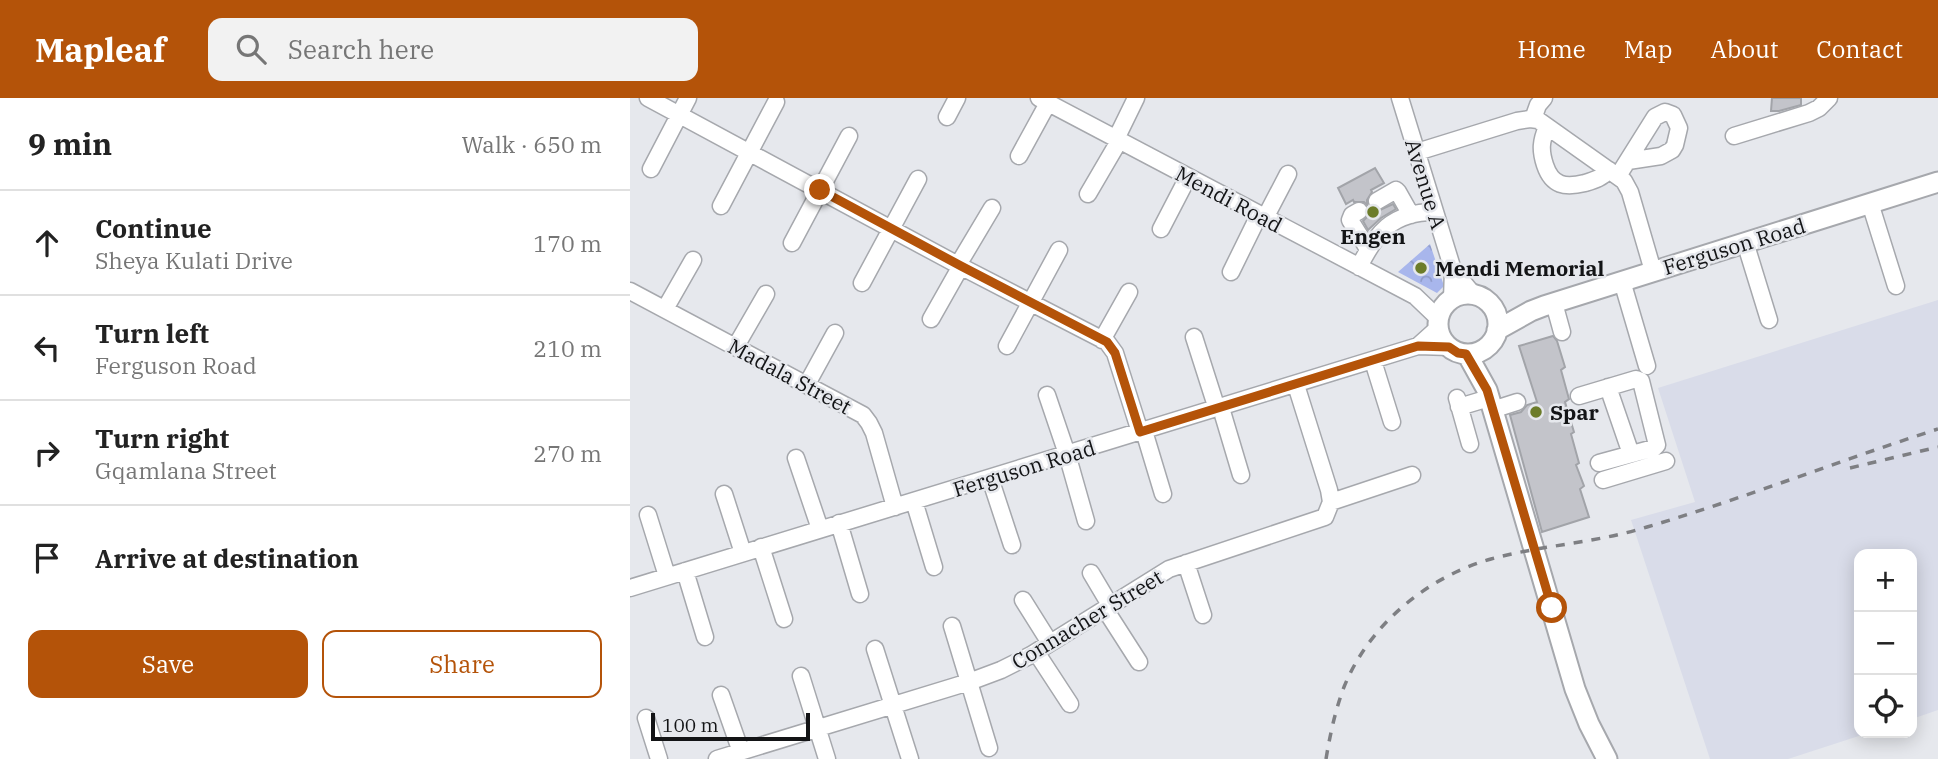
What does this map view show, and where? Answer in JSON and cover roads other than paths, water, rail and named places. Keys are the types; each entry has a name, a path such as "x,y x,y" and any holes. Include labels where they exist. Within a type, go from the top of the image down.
{"main road":[{"name":"Ferguson Road","path":"1495,335 1531,311 1554,303 1938,182"},
{"path":"1490,399 1458,351 1442,339 1438,323 1444,305 1465,294 1485,299 1493,307 1497,317 1488,356 1490,399 1576,689 1589,724 1607,759"},
{"name":"Ferguson Road","path":"1493,307 1531,311"},
{"path":"1458,351 1481,351 1495,335"}],"street":[{"path":"648,98 1112,347 1163,494"},
{"path":"651,169 688,98"},
{"path":"947,117 957,98"},
{"path":"1088,194 1118,140 1136,98"},
{"name":"Avenue A","path":"1401,98 1453,270"},
{"path":"1734,136 1809,113 1829,98"},
{"path":"1018,156 1044,100"},
{"name":"Mendi Road","path":"1044,100 1419,298 1438,323"},
{"path":"721,205 776,102"},
{"path":"1417,152 1517,121 1539,109"},
{"path":"1539,109 1624,181 1630,192 1653,271"},
{"path":"1539,109 1541,148 1547,170 1556,182 1572,186 1580,184 1614,173 1628,161"},
{"path":"792,243 849,136"},
{"path":"1231,272 1288,174"},
{"path":"1161,229 1188,177"},
{"path":"862,284 918,179"},
{"path":"1377,201 1396,190 1411,215"},
{"path":"1870,203 1896,286"},
{"path":"931,319 992,208"},
{"path":"1359,211 1352,215 1350,220 1368,249"},
{"path":"1359,267 1368,249 1387,226 1411,215 1434,212"},
{"path":"1745,242 1769,320"},
{"path":"1007,346 1059,250"},
{"path":"665,309 693,260"},
{"path":"1453,270 1473,295"},
{"path":"1451,299 1453,270"},
{"path":"1622,281 1647,366"},
{"name":"Madala Street","path":"630,290 856,410 869,422 874,433 895,507"},
{"path":"1102,340 1129,292"},
{"path":"736,346 766,294"},
{"name":"Mendi Road","path":"1419,298 1451,299"},
{"path":"1554,303 1562,331"},
{"name":"Ferguson Road","path":"1418,346 1438,323"},
{"path":"807,384 835,333"},
{"path":"1195,337 1241,475"},
{"name":"Ferguson Road","path":"630,588 1418,346 1458,351"},
{"path":"1373,361 1392,422"},
{"path":"1579,396 1636,379 1641,381 1657,445 1599,463"},
{"path":"1296,385 1331,502 1412,475"},
{"path":"1608,387 1631,454"},
{"path":"1046,395 1067,454 1086,521"},
{"path":"1470,444 1458,403 1490,399 1517,402"},
{"path":"796,458 820,529"},
{"path":"1603,480 1666,461"},
{"path":"990,478 1012,545"},
{"path":"724,494 743,553"},
{"path":"914,501 934,568"},
{"name":"Connacher Street","path":"717,759 969,682 1014,664 1169,569 1315,522 1325,517 1331,502"},
{"path":"648,514 667,576"},
{"path":"839,523 860,594"},
{"path":"761,547 785,619"},
{"path":"1186,562 1203,615"},
{"path":"685,571 705,637"},
{"path":"1091,573 1139,662"},
{"path":"1024,600 1070,704"},
{"path":"952,626 989,748"},
{"path":"875,649 910,759"},
{"path":"801,676 827,759"},
{"path":"721,695 741,752"},
{"path":"646,718 659,759"}],"railway":[{"path":"1326,759 1338,705 1355,664 1369,643 1403,606 1445,578 1491,559 1647,527 1938,429"},
{"path":"1850,468 1938,447"}],"place":[{"name":"Engen","path":"1373,212"},
{"name":"Mendi Memorial","path":"1421,268"},
{"name":"Spar","path":"1536,412"}]}
